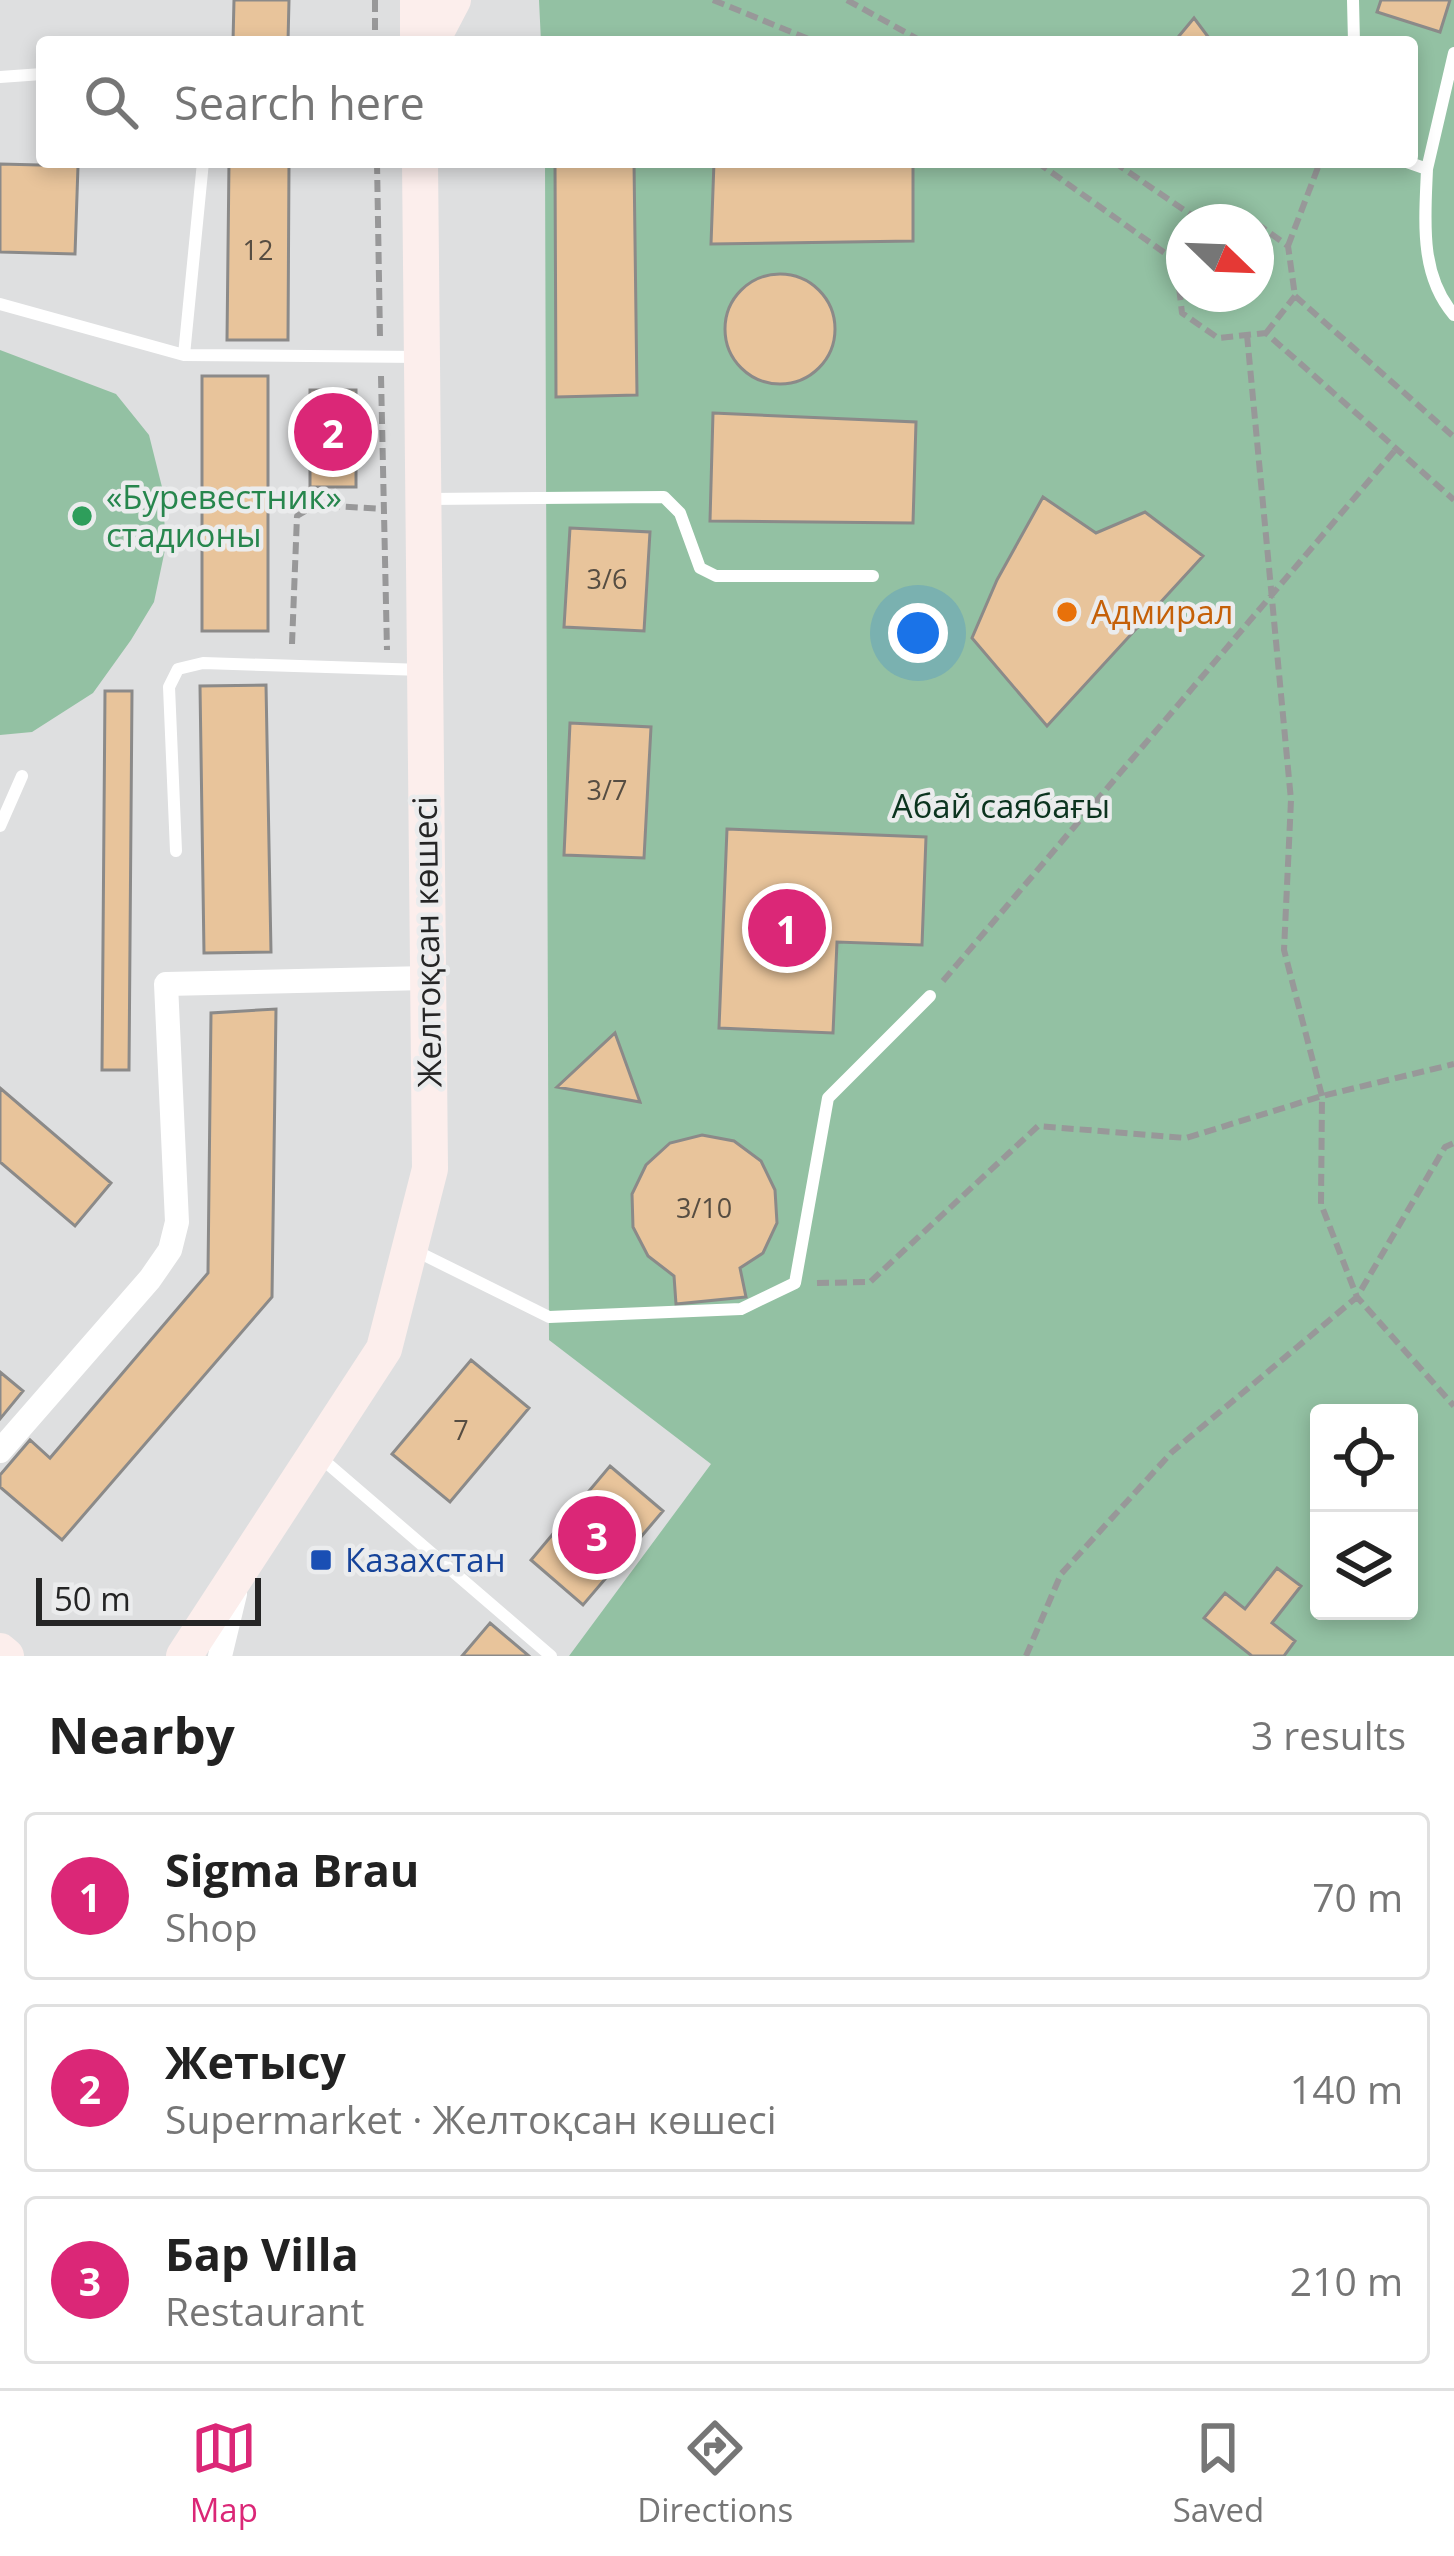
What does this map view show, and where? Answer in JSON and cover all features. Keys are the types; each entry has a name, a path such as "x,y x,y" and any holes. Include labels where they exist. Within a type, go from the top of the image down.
{"main road":[{"path":"418,0 418,36"},
{"path":"434,36 453,0"},
{"name":"Желтоқсан көшесі","path":"184,1656 384,1349 430,1169 427,978 406,670 423,499 420,168"}],"street":[{"path":"0,1451 170,1250 176,1222 166,984 427,978"},
{"path":"220,1656 241,1568"}],"lane":[{"path":"1353,0 1354,36"},
{"path":"1454,53 1427,170 1426,244 1440,299 1454,315"},
{"path":"0,76 36,74"},
{"path":"1418,166 1427,170"},
{"path":"184,355 202,168"},
{"path":"0,304 184,355 422,358"},
{"path":"423,499 664,496 680,513 700,568 716,576 873,577"},
{"path":"176,851 169,687 178,669 203,663 406,670"},
{"path":"0,826 22,776"},
{"path":"410,1247 549,1317 741,1309 795,1283 828,1098 930,996"},
{"path":"316,1454 550,1656"}],"path":[{"path":"375,0 375,36"},
{"path":"713,0 801,36"},
{"path":"847,0 912,36"},
{"path":"377,168 382,509 406,670"},
{"path":"1045,168 1166,254"},
{"path":"1129,168 1176,204"},
{"path":"1318,168 1288,246 1295,296 1454,437"},
{"path":"1274,236 1288,246"},
{"path":"1182,312 1218,338 1265,333 1295,296"},
{"path":"1265,333 1454,500"},
{"path":"1247,335 1292,800 1284,950 1322,1096 1321,1204 1357,1297 1454,1406"},
{"path":"930,996 1396,449"},
{"path":"291,666 297,516 315,506 382,509"},
{"path":"795,1283 870,1282 1038,1126 1186,1138 1322,1096 1454,1064"},
{"path":"1026,1656 1060,1574 1172,1452 1357,1297 1445,1147 1454,1143"}],"green space":[{"name":"Абай саябағы","path":"539,0 1454,0 1454,1656 569,1656 711,1464 549,1340 545,168 1418,168 1418,36 541,36"},
{"name":"«Буревестник» стадионы","path":"0,350 116,394 149,435 162,487 166,545 154,602 93,693 32,732 0,735"}],"building":[{"path":"234,0 289,0 288,36 233,36"},
{"path":"1381,0 1450,0 1440,32 1377,12"},
{"path":"1194,18 1208,36 1179,36"},
{"path":"0,164 78,168 75,254 0,252"},
{"path":"229,168 289,168 288,340 227,340"},
{"path":"555,168 634,168 637,395 556,397"},
{"path":"714,168 913,168 913,241 711,244"},
{"path":"780,274 819,290 835,329 819,368 780,384 741,368 725,329 741,290"},
{"path":"202,376 268,376 268,631 202,631"},
{"path":"310,390 356,390 356,487 310,487"},
{"path":"713,413 916,422 913,523 710,521"},
{"name":"Адмирал","path":"1043,497 1096,533 1145,512 1203,556 1047,726 972,638 997,580"},
{"path":"570,528 650,532 644,631 564,627"},
{"path":"266,685 271,952 204,953 200,686"},
{"path":"105,691 132,691 129,1070 102,1070"},
{"path":"570,723 651,727 644,858 564,855"},
{"path":"727,829 926,837 922,945 837,942 833,1033 719,1028"},
{"path":"276,1009 272,1297 62,1540 0,1487 0,1475 30,1440 50,1458 208,1273 211,1013"},
{"path":"615,1033 640,1102 557,1087"},
{"path":"0,1088 111,1183 75,1226 0,1162"},
{"path":"702,1135 734,1141 761,1161 775,1190 777,1223 763,1253 740,1268 746,1297 676,1304 674,1276 648,1256 633,1227 632,1194 646,1165 670,1143"},
{"path":"471,1360 529,1408 450,1502 392,1454"},
{"path":"0,1372 23,1391 0,1419"},
{"path":"610,1466 663,1511 583,1605 531,1560"},
{"path":"1277,1568 1301,1586 1272,1623 1295,1641 1284,1656 1252,1656 1204,1618 1225,1593 1245,1609"},
{"path":"490,1623 529,1656 462,1656"}],"place":[{"name":"Жетысу","path":"333,432"},
{"name":"«Буревестник» стадионы","path":"82,516"},
{"name":"Адмирал","path":"1067,612"},
{"name":"Sigma Brau","path":"787,928"},
{"name":"Бар Villa","path":"597,1535"},
{"name":"Казахстан","path":"321,1560"}]}
